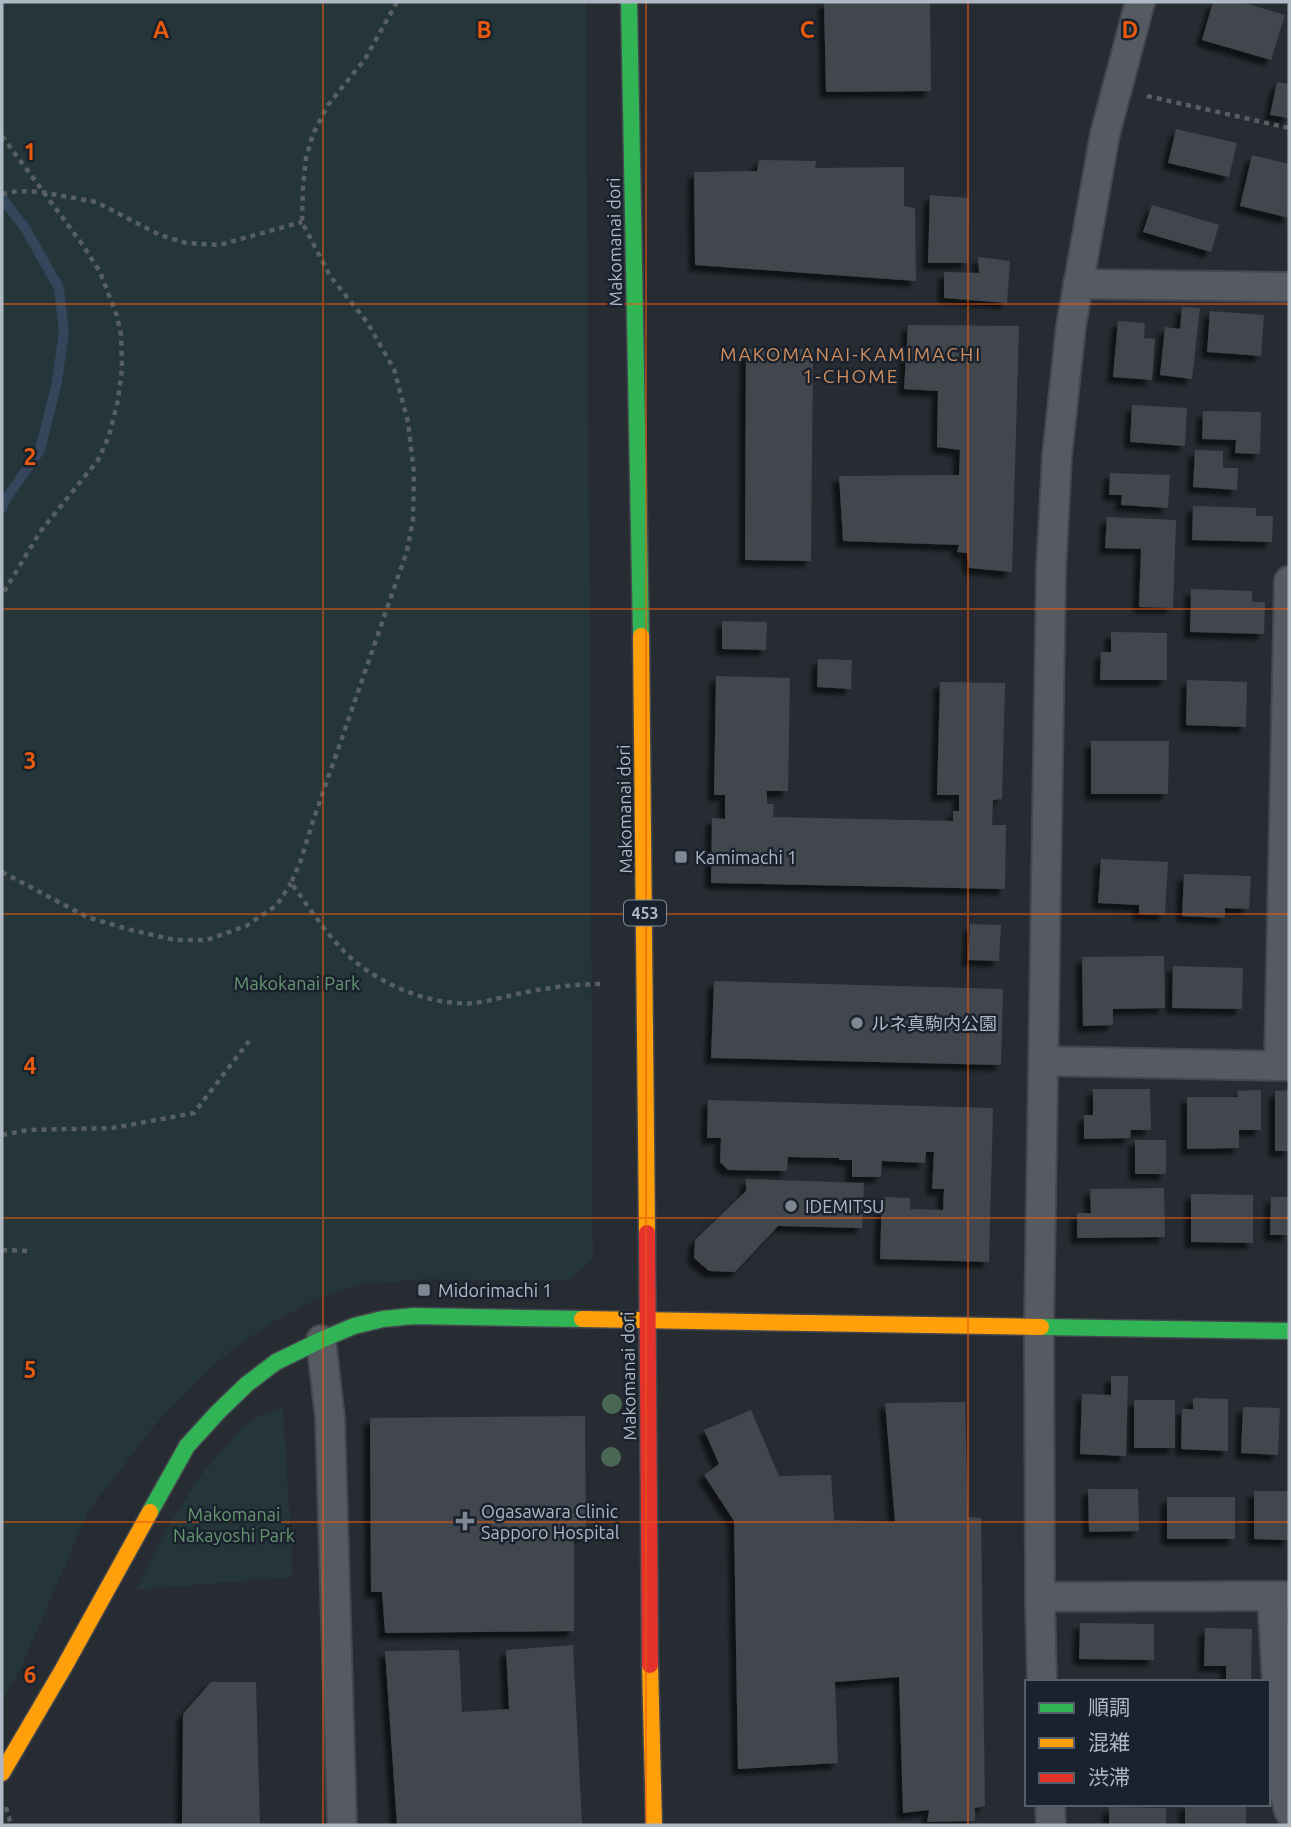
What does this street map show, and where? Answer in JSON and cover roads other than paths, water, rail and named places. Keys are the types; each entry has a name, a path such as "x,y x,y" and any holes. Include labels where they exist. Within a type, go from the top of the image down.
{"main road":[{"name":"Makomanai dori","path":"629,2 645,911 646,1319 654,1825"},
{"path":"2,1773 187,1446 247,1384 276,1362 354,1326 414,1316 1289,1331"}],"street":[{"path":"1042,1680 1039,1326 1051,571 1057,456 1065,369 1105,134 1140,2"},
{"path":"1078,284 1289,287"},
{"path":"1044,1061 1284,1066 1289,581"},
{"path":"321,1340 330,1418 342,1825"},
{"path":"1040,1597 1281,1596 1283,1787 1289,1811"},
{"path":"1049,1806 1051,1825"}],"waterway":[{"path":"2,198 25,228 59,288 64,333 56,387 40,450 2,508"}],"place":[{"name":"Kamimachi 1","path":"681,857"},
{"name":"ルネ真駒内公園","path":"857,1023"},
{"name":"IDEMITSU","path":"791,1206"},
{"name":"Midorimachi 1","path":"424,1290"},
{"name":"Ogasawara Clinic Sapporo Hospital","path":"465,1521"}],"district":[{"name":"MAKOMANAI-KAMIMACHI 1-CHOME","path":"851,365"}],"park label":[{"name":"Makokanai Park","path":"297,983"},
{"name":"Makomanai Nakayoshi Park","path":"234,1524"}]}
